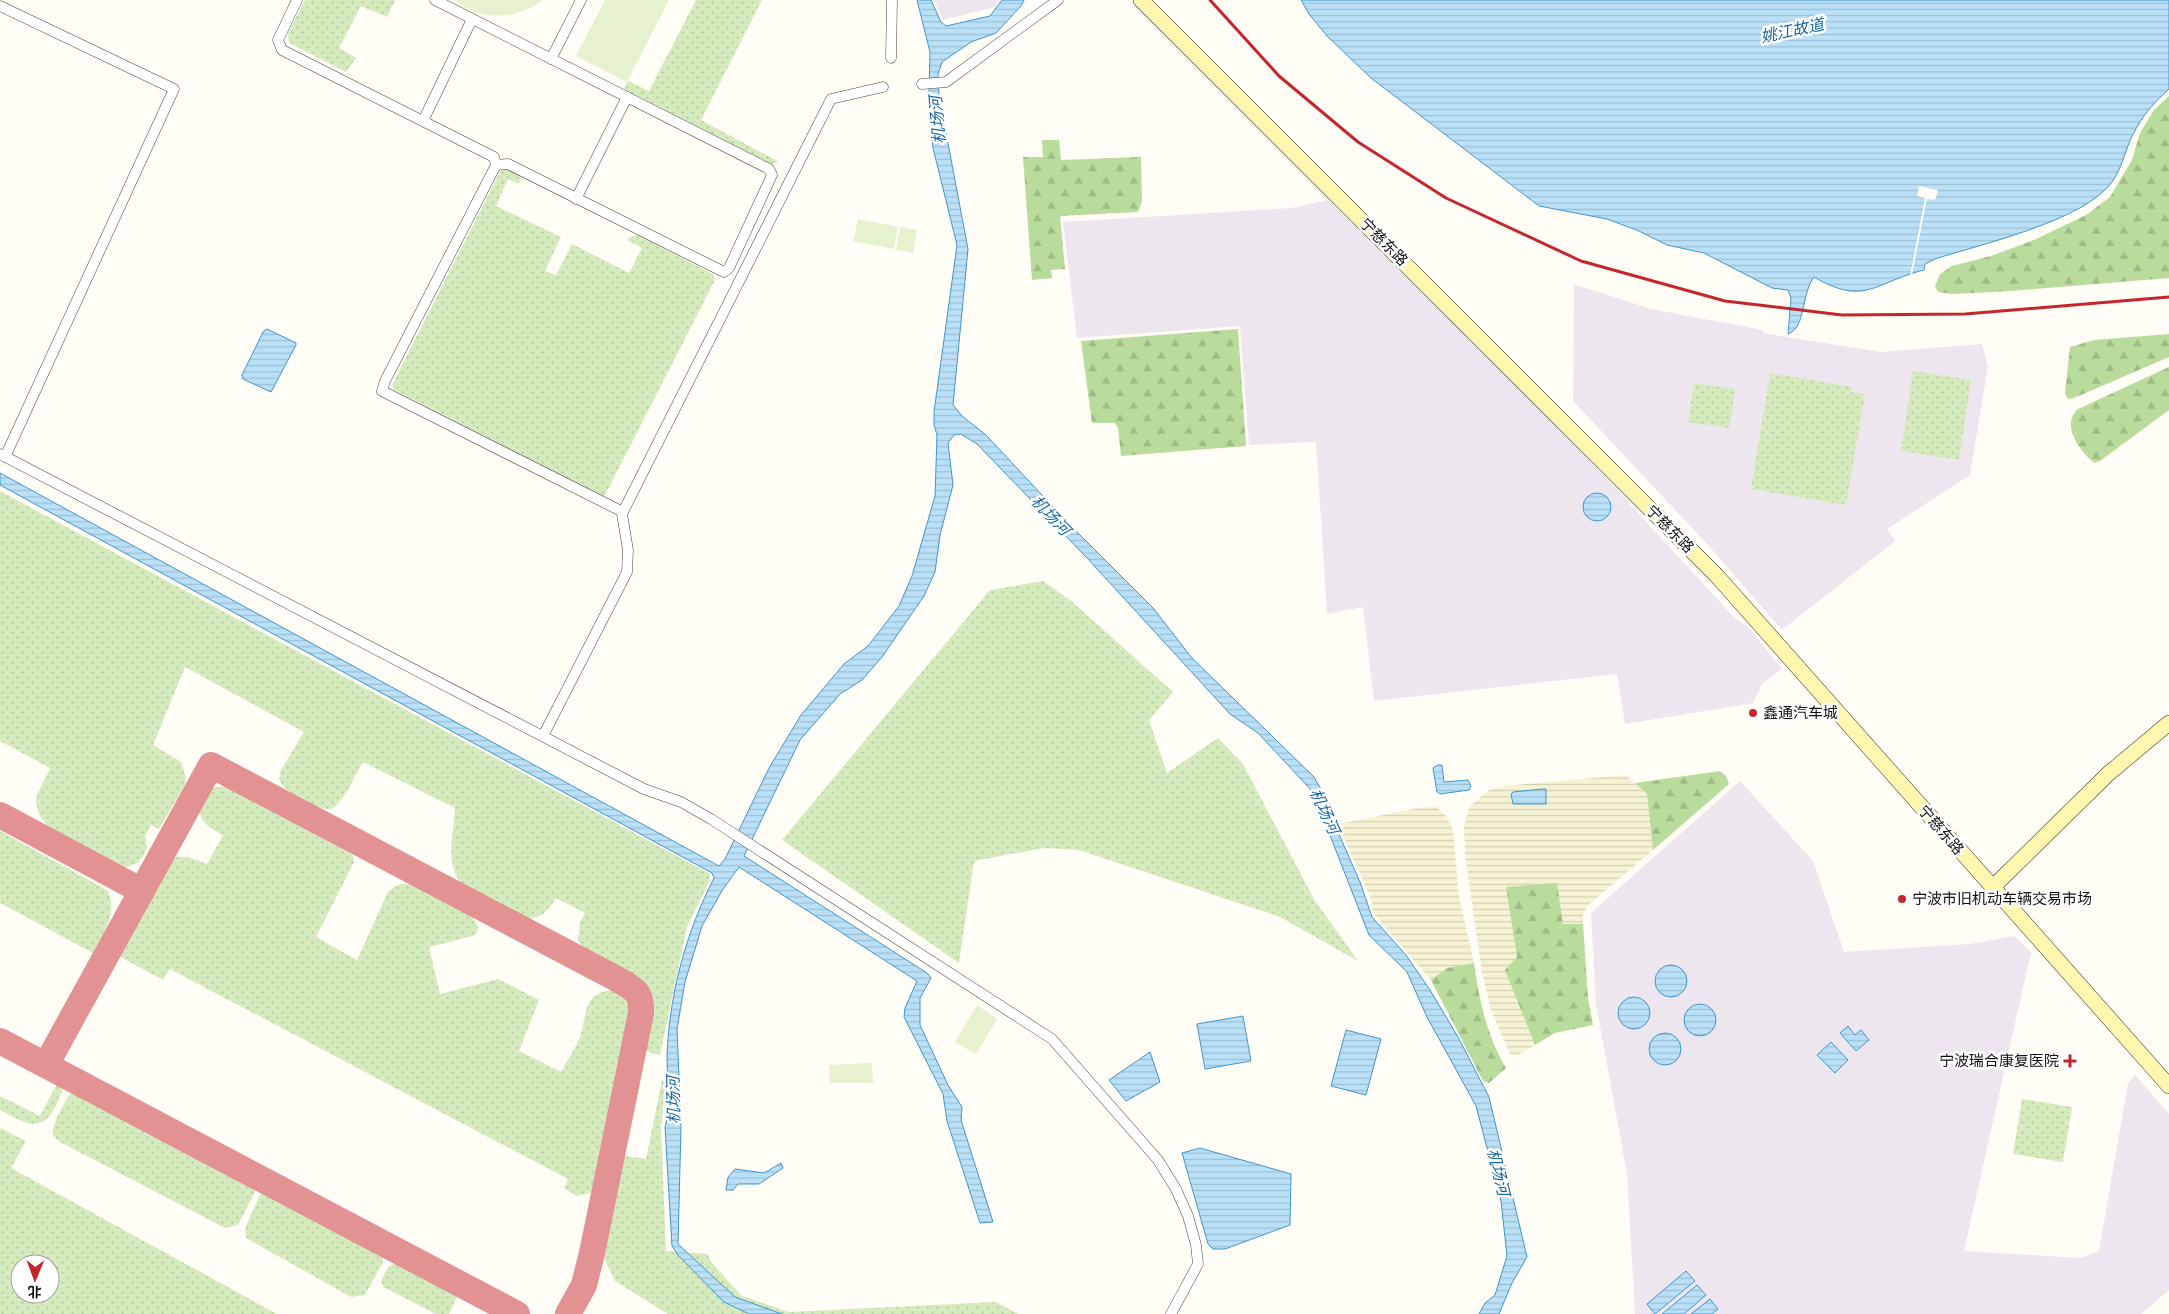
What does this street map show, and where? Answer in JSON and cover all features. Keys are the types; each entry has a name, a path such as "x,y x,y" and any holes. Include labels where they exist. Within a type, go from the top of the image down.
{"main road":[{"name":"宁慈东路","path":"1142,0 1717,576 1992,888 2166,1078"},
{"path":"1992,888 2108,774 2169,724"}],"street":[{"path":"297,0 278,40 282,50 494,157 496,165 384,381 382,391 623,512"},
{"path":"435,0 769,169 772,175 771,181 729,268 724,272 716,270 508,164 496,165"},
{"path":"551,59 581,0"},
{"path":"892,0 892,58"},
{"path":"922,84 946,82 1058,0"},
{"path":"0,6 174,89 3,455 644,789 681,802 712,819 1023,1018 1052,1039 1158,1160 1176,1189 1188,1216 1196,1245 1198,1264 1171,1314"},
{"path":"423,121 472,19"},
{"path":"544,736 628,572 628,550 622,523 623,512 831,99 883,87"},
{"path":"576,199 627,98"}],"shaded area":[{"path":"934,0 998,0 996,7 943,20"},
{"path":"1328,200 1552,420 1734,617 1748,627 1782,669 1762,684 1753,703 1625,724 1617,674 1374,701 1363,607 1327,614 1316,442 1249,445 1240,326 1077,338 1063,222 1291,208"},
{"path":"1574,284 1651,309 1763,330 1763,333 1881,352 1982,344 1988,367 1970,475 1887,529 1895,541 1782,630 1708,545 1573,401"},
{"path":"1626,775 1647,794 1653,850 1587,906 1583,915 1583,924 1563,925 1507,887 1517,957 1506,970 1535,1045 1518,1055 1510,1054 1491,1010 1482,972 1465,854 1464,828 1469,807 1489,790 1505,786"},
{"path":"1740,781 1813,861 1844,952 1970,944 2014,936 2031,952 1964,1251 2080,1258 2099,1251 2128,1083 2135,1075 2169,1114 2169,1290 2141,1314 1635,1314 1627,1174 1596,1004 1591,913"},
{"path":"1424,807 1437,807 1447,817 1453,831 1459,897 1474,963 1447,968 1431,980 1373,913 1371,899 1338,824"}],"green space":[{"path":"305,0 395,0 387,17 361,6 339,48 356,58 346,72 289,43 288,33"},
{"path":"455,0 543,0 522,12 499,16 476,12"},
{"path":"605,0 669,0 627,82 576,56"},
{"path":"696,0 762,0 701,120 779,162 771,164 624,89 628,81 649,91"},
{"path":"2169,96 2169,278 2011,291 1952,294 1938,292 1935,286 1940,274 1952,266 1991,256 2034,240 2086,215 2110,197 2132,160 2140,133 2154,110"},
{"path":"1042,140 1059,140 1061,160 1141,157 1142,201 1138,212 1060,216 1065,269 1051,270 1052,278 1032,280 1023,157 1043,157"},
{"path":"501,170 515,171 521,178 519,184 508,179 496,206 561,237 545,271 556,275 572,244 629,273 642,248 627,240 632,236 638,235 713,274 715,280 604,497 394,390 392,385"},
{"path":"858,219 898,227 894,249 853,241"},
{"path":"900,227 917,230 913,253 896,250"},
{"path":"1238,329 1246,446 1121,456 1118,428 1115,423 1092,423 1081,341"},
{"path":"2169,334 2169,357 2068,399 2065,394 2070,347 2094,340"},
{"path":"2169,367 2169,410 2100,461 2094,463 2083,452 2074,438 2071,430 2073,415 2078,409"},
{"path":"1913,371 1971,380 1959,460 1901,451"},
{"path":"1770,373 1852,387 1851,392 1865,394 1846,505 1751,489"},
{"path":"1694,383 1735,389 1729,428 1688,422"},
{"path":"0,491 710,874 710,880 687,927 660,1055 645,1051 651,1019 650,999 646,990 630,974 594,955 578,941 580,922 585,913 556,898 543,914 529,919 523,918 465,887 458,879 452,860 451,850 455,808 363,762 340,802 335,807 327,809 319,807 291,793 285,789 279,779 281,770 304,732 185,667 153,745 181,762 186,777 185,785 159,829 151,825 145,836 147,847 138,863 126,867 112,866 54,835 40,816 36,803 37,795 50,768 0,741"},
{"path":"1043,581 1070,600 1173,692 1149,720 1167,773 1218,738 1243,764 1315,901 1358,961 1280,917 1079,850 1044,848 974,861 959,963 782,840 990,590"},
{"path":"1720,771 1726,776 1729,784 1653,850 1647,794 1635,783"},
{"path":"226,786 353,855 354,862 316,937 357,960 388,892 398,885 411,884 472,915 478,927 476,935 429,947 440,994 498,979 539,1000 519,1051 561,1072 579,1039 590,1001 599,993 607,991 616,991 628,1000 631,1005 632,1016 596,1185 592,1192 577,1196 564,1188 568,1179 170,969 163,980 117,955 166,862 181,856 207,864 223,835 204,822 199,812 199,799 210,788"},
{"path":"0,831 107,890 110,898 111,914 93,953 0,903"},
{"path":"1557,883 1563,924 1583,924 1588,998 1593,1025 1555,1033 1535,1045 1505,970 1517,957 1506,887"},
{"path":"1474,963 1478,991 1485,1017 1499,1056 1506,1068 1489,1083 1483,1081 1431,980 1447,968"},
{"path":"977,1005 997,1019 976,1054 955,1042"},
{"path":"872,1063 873,1083 830,1083 829,1065"},
{"path":"59,1080 63,1082 61,1094 51,1115 45,1121 31,1124 16,1119 0,1110 0,1096 40,1116"},
{"path":"662,1080 666,1080 661,1127 666,1251 707,1254 712,1263 742,1296 789,1312 996,1302 1018,1314 668,1314 615,1281 605,1260 604,1252 624,1156 646,1159"},
{"path":"76,1087 253,1182 255,1185 254,1194 238,1225 225,1228 60,1142 54,1136 53,1129 61,1108"},
{"path":"2022,1099 2072,1107 2063,1162 2013,1154"},
{"path":"0,1128 26,1141 11,1168 277,1314 0,1314"},
{"path":"265,1191 269,1191 382,1252 383,1262 365,1295 351,1297 246,1238 245,1228 260,1195"},
{"path":"397,1263 458,1295 449,1314 436,1314 383,1287 381,1281 385,1272 389,1267"}],"water":[{"name":"机场河","path":"917,0 931,0 941,22 946,26 990,16 1002,0 1024,0 1021,6 996,33 971,42 942,62 938,74 939,96 968,249 953,405 962,416 986,435 1069,524 1154,609 1191,657 1314,777 1330,805 1334,823 1360,882 1372,917 1406,955 1430,990 1458,1037 1489,1097 1527,1257 1512,1283 1499,1314 1479,1314 1485,1303 1495,1295 1507,1256 1501,1201 1476,1106 1427,1017 1407,972 1369,935 1313,792 1258,733 1230,714 1087,558 977,444 961,434 954,435 948,443 953,485 940,535 935,572 924,596 882,657 862,680 840,694 800,740 744,856 927,973 931,978 920,998 920,1025 948,1085 962,1107 961,1120 993,1222 980,1223 947,1121 943,1094 904,1017 905,1008 917,981 739,867 723,889 702,926 685,982 677,1029 681,1126 678,1244 735,1297 782,1314 749,1314 724,1302 678,1255 672,1246 665,1127 668,1115 667,1054 669,1031 681,963 695,920 714,878 712,873 0,485 0,473 719,866 725,859 769,768 801,715 844,664 868,646 899,606 912,576 935,496 937,435 934,425 934,412 957,245 933,148 929,93 930,52"},
{"name":"姚江故道","path":"1301,0 2169,0 2169,89 2152,106 2140,122 2130,140 2116,175 2112,182 2098,196 2056,220 2030,230 1935,259 1925,264 1924,270 1870,289 1846,290 1831,286 1814,277 1807,292 1798,325 1794,331 1788,334 1791,298 1788,290 1772,288 1704,253 1667,245 1639,231 1607,219 1539,206 1371,78 1327,36 1309,14"},
{"path":"267,329 296,343 271,392 243,379 242,375 263,332"},
{"path":"1597,493 1607,497 1611,507 1607,517 1597,521 1587,517 1583,507 1587,497"},
{"path":"1442,765 1444,782 1468,780 1471,786 1469,790 1440,794 1437,792 1433,768"},
{"path":"1546,789 1546,804 1513,804 1511,794 1513,792"},
{"path":"1671,965 1677,966 1682,970 1686,975 1686,987 1682,992 1677,996 1671,997 1665,996 1660,992 1656,987 1655,981 1656,975 1660,970 1665,966"},
{"path":"1634,997 1640,998 1645,1002 1649,1007 1649,1019 1645,1024 1640,1028 1634,1029 1628,1028 1623,1024 1619,1019 1618,1013 1619,1007 1623,1002 1628,998"},
{"path":"1700,1004 1706,1005 1711,1009 1715,1014 1715,1026 1711,1031 1706,1035 1700,1036 1694,1035 1689,1031 1685,1026 1684,1020 1685,1014 1689,1009 1694,1005"},
{"path":"1243,1016 1251,1061 1205,1069 1197,1024"},
{"path":"1848,1026 1855,1035 1861,1030 1869,1040 1856,1051 1840,1033"},
{"path":"1346,1030 1381,1039 1366,1095 1331,1086"},
{"path":"1665,1033 1671,1034 1676,1038 1680,1043 1680,1055 1676,1060 1671,1064 1665,1065 1659,1064 1654,1060 1650,1055 1649,1049 1650,1043 1654,1038 1659,1034"},
{"path":"1831,1042 1848,1060 1835,1073 1817,1055"},
{"path":"1150,1052 1160,1082 1126,1101 1109,1080"},
{"path":"1200,1148 1291,1174 1290,1225 1225,1249 1213,1249 1208,1244 1182,1153"},
{"path":"781,1163 783,1168 759,1184 738,1184 733,1190 726,1190 728,1177 735,1169 764,1173"},
{"path":"1686,1271 1695,1281 1655,1314 1647,1304"},
{"path":"1697,1285 1706,1295 1684,1314 1662,1314"},
{"path":"1710,1299 1718,1309 1712,1314 1691,1314"}],"pier":[{"path":"1919,186 1938,190 1935,200 1927,199 1912,275 1910,276 1925,198 1917,196"}],"taxiway":[{"path":"46,1065 211,765 617,979 636,991 640,1000 641,1013 592,1253 584,1285 568,1314"},
{"path":"0,815 142,891"},
{"path":"0,1041 517,1314"}],"railway":[{"path":"1210,0 1279,76 1358,142 1446,198 1581,261 1725,301 1842,315 1965,314 2169,297"}],"place":[{"name":"鑫通汽车城","path":"1753,713"},
{"name":"宁波市旧机动车辆交易市场","path":"1902,899"},
{"name":"宁波瑞合康复医院","path":"2070,1061"}]}
